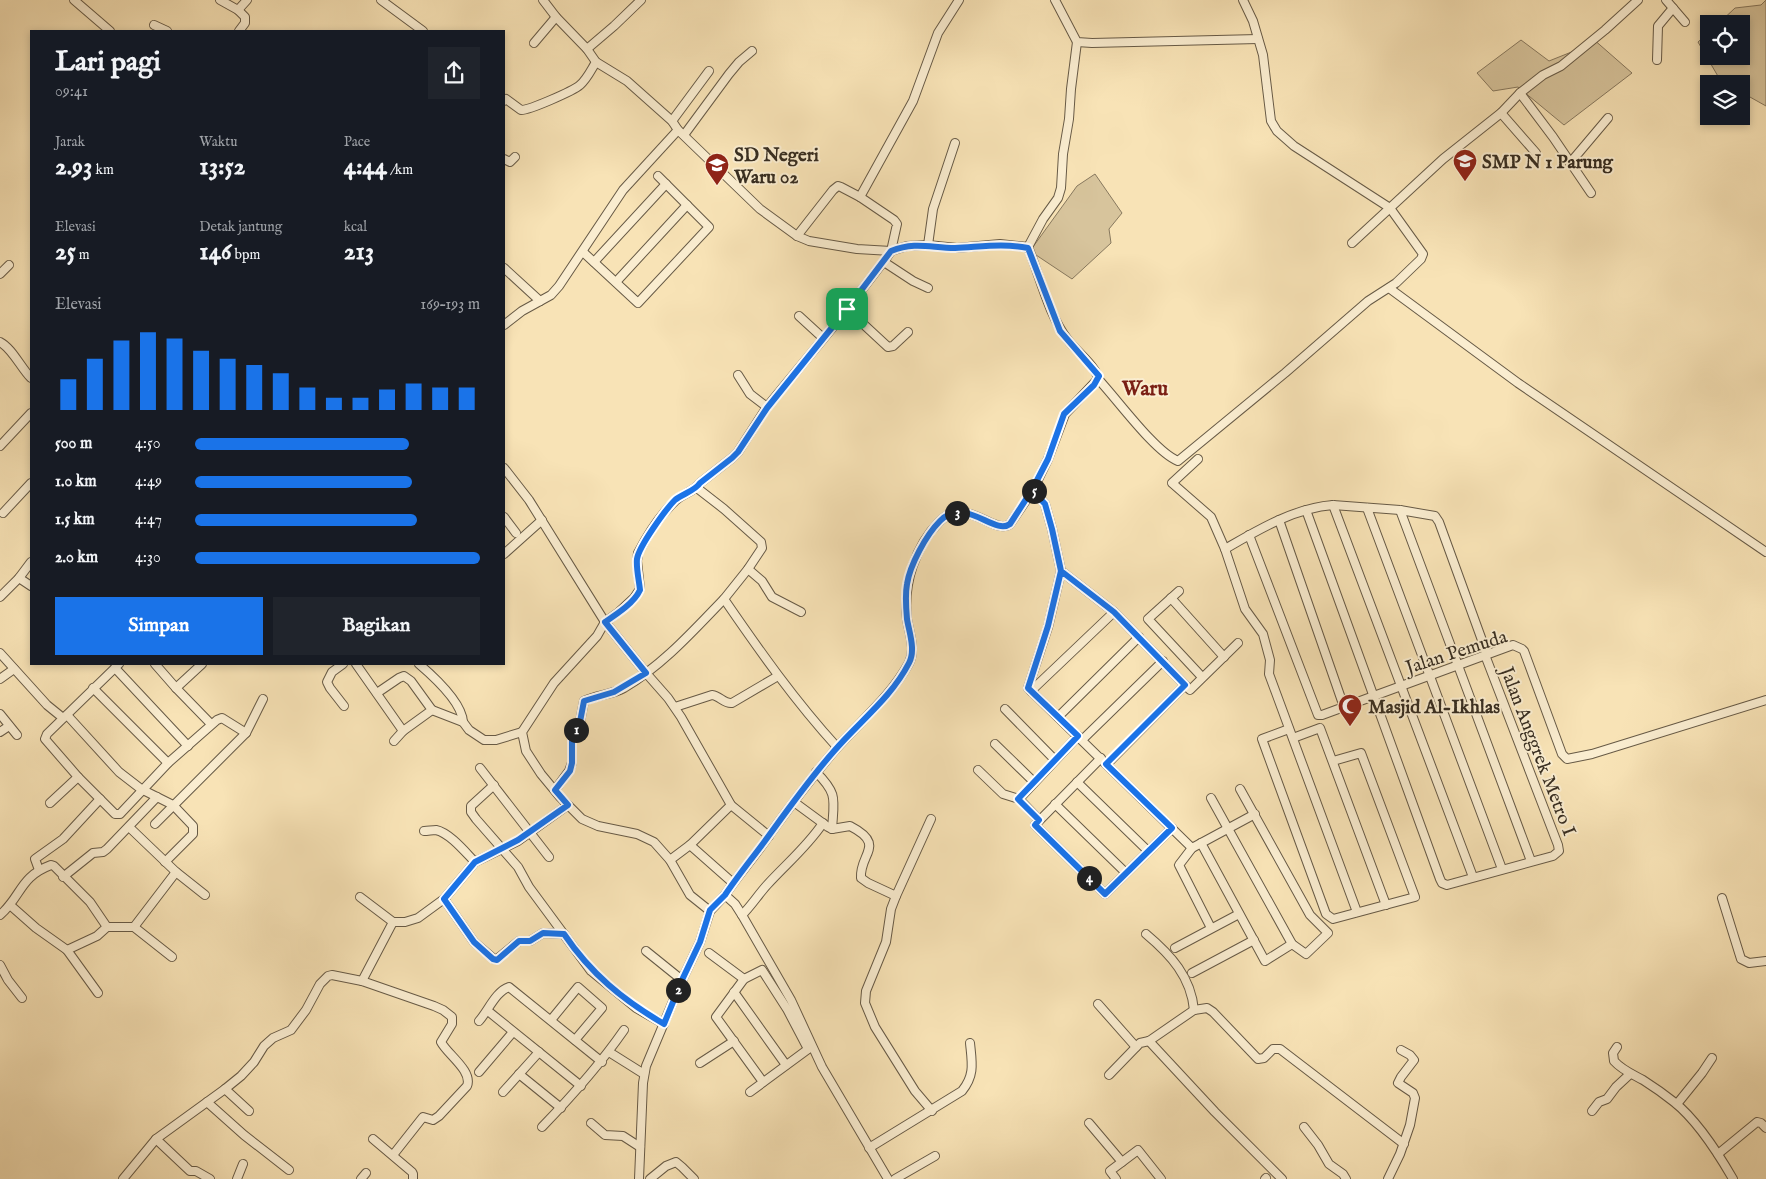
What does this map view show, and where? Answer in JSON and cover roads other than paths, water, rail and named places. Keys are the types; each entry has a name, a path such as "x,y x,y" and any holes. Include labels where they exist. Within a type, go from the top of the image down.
{"street":[{"path":"74,0 109,30"},
{"path":"220,0 243,14 245,20 240,30"},
{"path":"238,10 247,0"},
{"path":"381,0 422,30"},
{"path":"543,0 556,17 587,49 596,62 627,80 672,121 681,133 741,192 760,209 797,236 808,241 856,249 891,251 908,246 928,245 957,248 1000,244 1028,248"},
{"path":"587,49 641,0"},
{"path":"860,196 913,101 938,34 959,0"},
{"path":"1055,0 1076,42 1069,118 1063,154 1061,188 1058,198 1040,224 1028,248 1060,331 1097,372 1098,379 1161,450 1178,461 1285,373 1368,301 1389,288 1421,259 1423,254 1390,208 1294,146 1277,131 1271,121 1263,55 1253,21 1243,0"},
{"path":"1352,243 1459,146 1501,113 1520,93 1544,75 1561,66 1638,0"},
{"path":"1666,0 1685,22"},
{"path":"1657,60 1658,26 1673,8"},
{"path":"534,43 556,17"},
{"path":"154,25 165,30"},
{"path":"1076,42 1092,44 1258,39"},
{"path":"505,324 522,311 551,295 560,286 623,190 681,133 739,62 752,52"},
{"path":"505,99 521,110 536,106 579,86 588,76 596,62"},
{"path":"672,121 709,71"},
{"path":"1520,93 1591,193"},
{"path":"1501,113 1536,154"},
{"path":"1570,163 1608,118"},
{"path":"928,245 933,209 955,143"},
{"path":"505,160 510,162 515,157"},
{"path":"583,252 638,303 709,227 658,176"},
{"path":"594,262 666,184"},
{"path":"419,665 445,690 460,711 463,722 469,730 484,740 496,740 522,732 554,683 597,636 605,622 638,594 640,590 638,553 666,511 676,500 697,488 700,483 738,452 767,408 884,262 891,251 896,221 860,196 838,186 797,236"},
{"path":"616,282 687,205"},
{"path":"884,262 913,281 928,288"},
{"path":"0,274 9,266"},
{"path":"505,269 540,301"},
{"path":"1389,288 1518,383 1765,550"},
{"path":"847,309 888,347 893,346 908,332"},
{"path":"799,316 823,338"},
{"path":"0,342 7,347 30,377"},
{"path":"738,375 750,394 767,408"},
{"path":"639,1179 644,1074 646,1066 700,942 710,910 725,895 816,772 837,747 880,704 909,664 912,652 907,617 907,584 922,546 936,525 948,515 965,512 998,526 1010,524 1032,490 1048,459 1064,414 1098,379"},
{"path":"0,446 30,414"},
{"path":"1198,459 1172,483 1211,517 1225,549 1245,610 1263,634 1270,660 1269,674 1357,912"},
{"path":"505,469 529,500 605,622 675,707 731,805 769,836"},
{"path":"3,514 30,483"},
{"path":"555,790 570,771 572,763 572,736 579,727 584,701 614,692 646,673 691,635 724,599 762,548 761,542 697,488"},
{"path":"1032,490 1045,504 1061,571 1048,626 1028,688 1192,848"},
{"path":"1225,549 1279,520 1306,510 1333,505 1400,510 1531,861 1447,885 1442,883 1306,510"},
{"path":"1333,505 1473,877"},
{"path":"1367,508 1502,869"},
{"name":"Jalan Anggrek Metro I","path":"1400,510 1431,515 1437,519 1558,845 1559,851 1553,856 1531,861"},
{"path":"505,518 516,533"},
{"path":"505,553 542,520"},
{"path":"1279,520 1344,707"},
{"name":"Jalan Pemuda","path":"1249,535 1318,715 1513,645 1522,648 1562,754 1567,759 1592,754 1766,700"},
{"path":"0,596 19,578 30,563"},
{"path":"748,569 762,581 772,597 801,612"},
{"path":"1061,571 1114,612 1190,690 1238,643"},
{"path":"19,578 30,585"},
{"path":"1179,591 1148,619 1202,677"},
{"path":"1171,598 1224,657"},
{"path":"724,599 778,676 812,720 837,747"},
{"path":"1031,690 1114,612"},
{"path":"1058,717 1139,637"},
{"path":"0,653 47,705 65,716 119,772 141,790 173,805 193,826 192,834 165,862"},
{"path":"1018,799 1055,760 1162,661"},
{"path":"156,665 211,724"},
{"path":"176,688 201,665"},
{"path":"342,665 332,672 327,682 344,706"},
{"path":"357,665 403,731"},
{"path":"188,746 115,667 92,688 45,738 100,800 117,814 120,814 168,763 188,746 211,724 222,718 246,733"},
{"path":"0,679 14,669"},
{"path":"377,693 404,676 411,681 432,710 463,722"},
{"path":"675,707 712,695 717,696 726,703 732,703 778,676"},
{"path":"1172,828 1105,894 1035,825 1077,782 1104,761 1185,685"},
{"path":"92,688 168,763"},
{"path":"155,824 246,733 263,699"},
{"path":"1005,709 1055,760"},
{"path":"394,741 403,731 432,710"},
{"path":"0,714 17,735"},
{"path":"0,732 9,726"},
{"path":"1293,738 1320,728 1386,905"},
{"path":"1289,729 1262,739 1326,914 1333,919 1415,897 1361,753 1333,762"},
{"path":"522,732 526,751 541,774 582,819 598,826 637,834 654,842 670,860 690,895 710,910"},
{"path":"995,744 1034,782"},
{"path":"480,768 549,857"},
{"path":"978,770 1003,794 1018,799 1039,820"},
{"path":"816,772 828,784 832,793 834,802 832,828"},
{"path":"50,803 78,777"},
{"path":"1077,782 1148,851"},
{"path":"494,785 470,806 476,819 518,867 585,964 636,1008 664,1024"},
{"path":"1211,798 1292,944 1306,954 1328,933 1310,914 1240,789"},
{"path":"64,877 78,863 93,853 102,852 157,798"},
{"path":"39,870 35,859 63,839 100,800"},
{"path":"794,802 832,828 850,826 861,833 868,840 870,850 861,878 896,896"},
{"path":"1056,804 1126,873"},
{"path":"360,898 393,922 406,922 418,918 444,899 475,862 502,850 568,805"},
{"path":"670,860 690,845 731,805"},
{"path":"1211,928 1179,865 1192,848 1255,814"},
{"path":"931,819 896,896 889,920 886,942 866,991 865,1003 875,1027 916,1091 932,1111"},
{"path":"742,915 767,886 802,851 823,823"},
{"path":"129,827 176,872 205,895"},
{"path":"424,831 435,830 442,832 462,848 475,862"},
{"path":"1202,843 1265,961 1292,944"},
{"path":"690,845 733,883"},
{"path":"0,915 10,905 25,881 39,870 51,865 90,902 107,928"},
{"path":"134,927 176,872"},
{"path":"725,895 742,915 791,1000 810,1048"},
{"path":"1722,898 1741,959 1749,964 1766,961"},
{"path":"444,899 474,942 497,960 519,941 530,941 543,933 564,934"},
{"path":"10,905 36,928 67,950 98,993"},
{"path":"1175,948 1240,914"},
{"path":"362,981 393,922"},
{"path":"67,950 97,936 107,928 134,927 172,957"},
{"path":"1146,934 1166,951 1181,970 1193,996 1194,1010"},
{"path":"1192,973 1254,940"},
{"path":"646,950 682,980"},
{"path":"709,953 744,979"},
{"path":"1,970 22,998"},
{"path":"763,1082 716,1017 744,979 762,970 889,1179 934,1156"},
{"path":"123,1179 156,1139 225,1089 254,1062 264,1046 274,1038 291,1030 306,1010 320,984 328,976 332,975 362,981 443,1010 452,1017 452,1024 442,1039 442,1045 454,1057 468,1077 469,1082 439,1116 433,1120 423,1117 393,1155"},
{"path":"479,1021 497,996 505,988 509,987 602,1062"},
{"path":"551,1020 578,987 602,1008 575,1040"},
{"path":"734,992 786,1065"},
{"path":"1098,1004 1136,1047"},
{"path":"1109,1075 1140,1044 1149,1041 1194,1010 1204,1007 1210,1009 1258,1059 1264,1058 1273,1048 1280,1049 1404,1144"},
{"path":"488,1011 581,1086"},
{"path":"542,1127 602,1062 624,1030"},
{"path":"479,1072 513,1032"},
{"path":"700,1062 734,1041"},
{"path":"1149,1041 1218,1115 1282,1179"},
{"path":"869,1148 962,1091 969,1082 972,1073 970,1043"},
{"path":"1617,1047 1613,1053 1614,1061 1630,1074 1643,1080 1677,1104 1718,1154 1733,1179"},
{"path":"750,1092 810,1048"},
{"path":"1388,1179 1404,1144 1416,1098 1413,1093 1398,1083 1414,1060 1410,1055 1401,1050"},
{"path":"503,1092 539,1052"},
{"path":"609,1052 644,1074"},
{"path":"1677,1104 1712,1058"},
{"path":"520,1074 560,1108"},
{"path":"1592,1111 1599,1102 1606,1099 1630,1074"},
{"path":"225,1089 249,1111"},
{"path":"207,1102 244,1135 289,1170"},
{"path":"1718,1154 1757,1122 1762,1123 1766,1128"},
{"path":"591,1123 605,1135 623,1136 640,1147"},
{"path":"1089,1123 1122,1162"},
{"path":"1304,1127 1329,1164 1346,1179"},
{"path":"156,1139 190,1171 196,1171 209,1178"},
{"path":"373,1139 413,1174 413,1179"},
{"path":"1116,1179 1110,1171 1138,1150 1161,1179"},
{"path":"650,1179 674,1162 694,1179"},
{"path":"238,1179 243,1164"}],"place":[{"name":"SMP N 1 Parung","path":"1465,182"},
{"name":"SD Negeri Waru 02","path":"717,186"},
{"name":"Masjid Al-Ikhlas","path":"1350,727"}],"district":[{"name":"Waru","path":"1145,388"}]}
